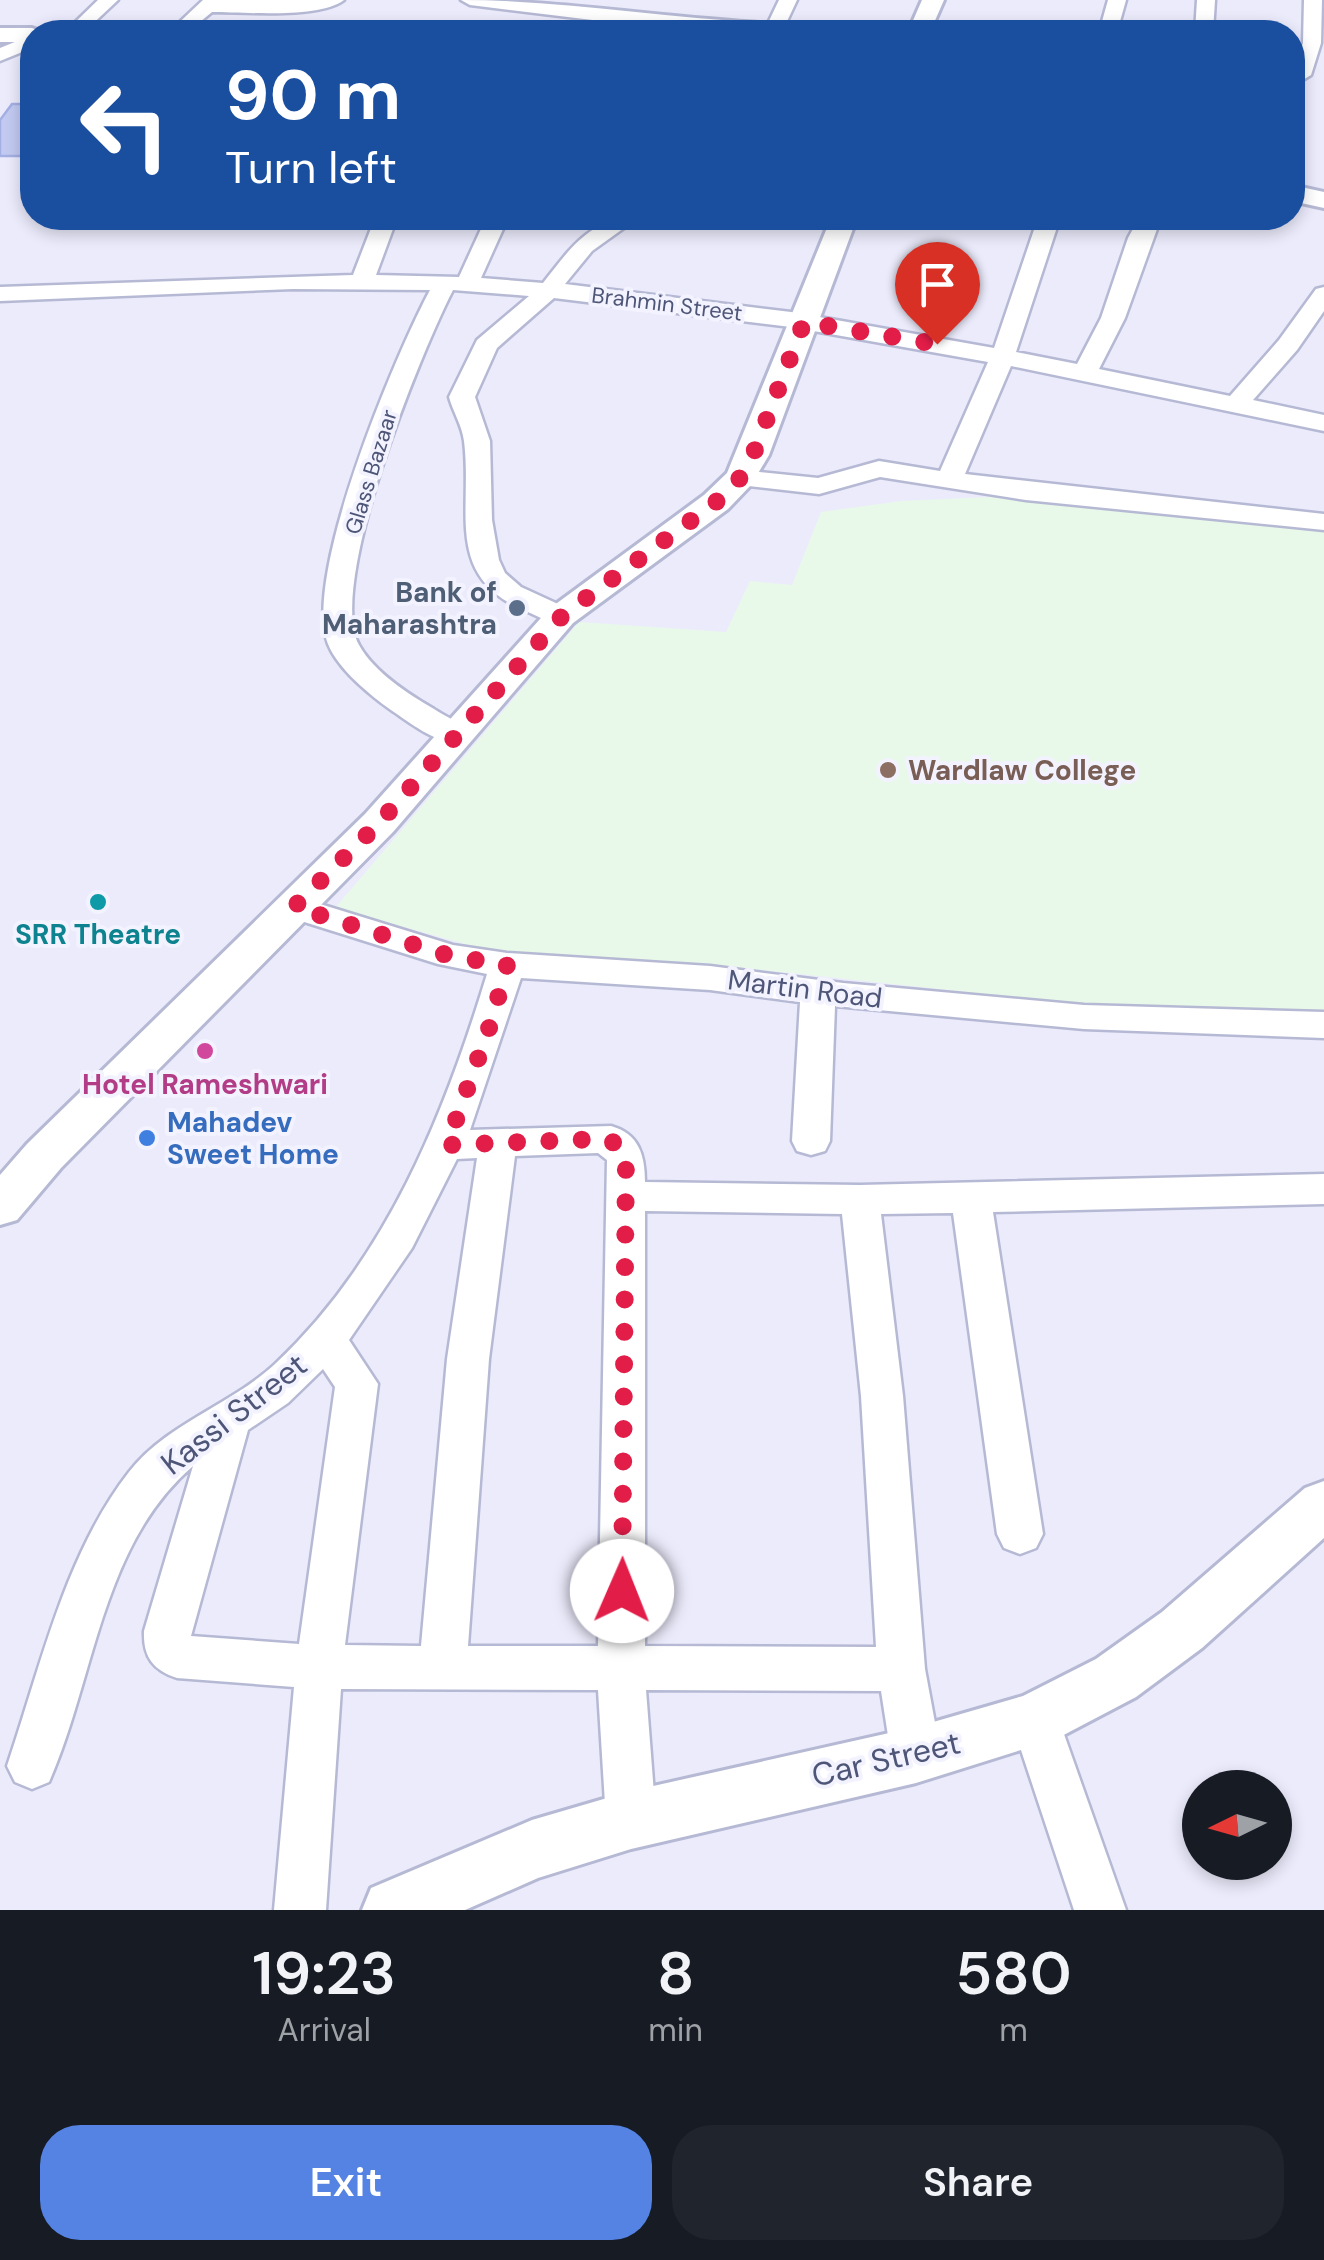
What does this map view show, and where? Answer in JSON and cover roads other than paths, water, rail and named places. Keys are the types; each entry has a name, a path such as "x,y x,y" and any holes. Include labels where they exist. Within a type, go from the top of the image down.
{"street":[{"path":"87,20 109,0"},
{"path":"192,20 212,3 302,5 336,0"},
{"path":"470,0 586,6 620,18 646,20"},
{"path":"1305,57 1312,43 1312,0"},
{"path":"287,20 302,5"},
{"path":"361,283 381,230"},
{"name":"Glass Bazaar","path":"455,734 400,702 364,671 343,645 335,602 358,505 412,347 490,230"},
{"path":"562,616 504,589 490,573 481,536 478,442 462,397 486,345 548,291 584,246 609,230"},
{"path":"0,1207 44,1156 379,823 562,616 716,502 740,478 753,455 839,230"},
{"path":"949,480 1003,356 1045,230"},
{"path":"1084,374 1113,318 1143,230"},
{"name":"Brahmin Street","path":"0,294 361,283 456,284 548,291 804,322 1003,356 1324,423"},
{"path":"1236,404 1288,344 1324,294"},
{"path":"740,478 820,486 879,469 1324,522"},
{"name":"Martin Road","path":"294,907 450,956 507,965 710,978 1084,1017 1324,1025"},
{"name":"Kassi Street","path":"32,1766 86,1610 122,1525 146,1485 176,1454 228,1423 288,1378 325,1339 373,1273 447,1145 492,1020 507,965"},
{"path":"810,1142 818,992"},
{"path":"447,1145 611,1140 626,1157 620,1670 631,1820"},
{"path":"443,1667 468,1359 498,1143"},
{"path":"626,1196 860,1200 1324,1189"},
{"path":"971,1198 1020,1534"},
{"path":"860,1200 882,1396 901,1669 916,1755"},
{"path":"300,1910 318,1667 357,1384 325,1339"},
{"path":"228,1423 166,1631 167,1647 177,1657 318,1667 901,1669"},
{"name":"Car Street","path":"393,1910 532,1850 631,1820 916,1755 1036,1720 1116,1678 1182,1630 1324,1504"},
{"path":"1036,1720 1100,1910"}],"place":[{"name":"Bank of Maharashtra","path":"517,608"},
{"name":"Wardlaw College","path":"888,770"},
{"name":"SRR Theatre","path":"98,902"},
{"name":"Hotel Rameshwari","path":"205,1051"},
{"name":"Mahadev Sweet Home","path":"147,1138"}]}
